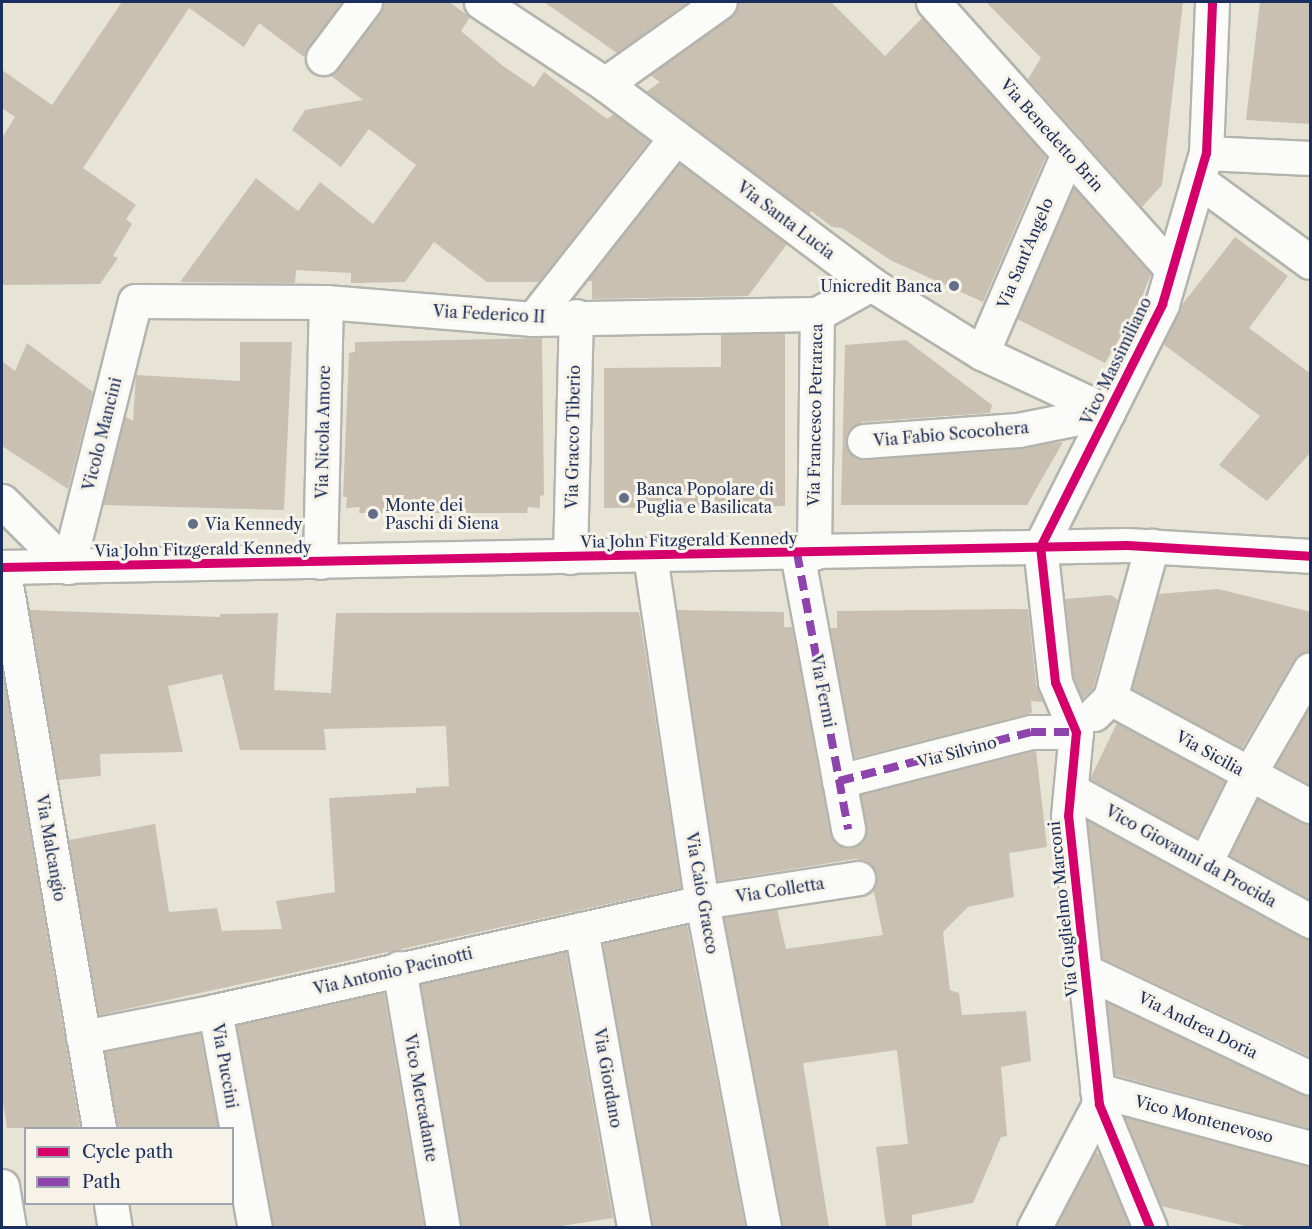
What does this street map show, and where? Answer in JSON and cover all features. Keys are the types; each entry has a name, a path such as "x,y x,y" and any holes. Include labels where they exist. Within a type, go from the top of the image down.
{"street":[{"path":"324,58 365,2"},
{"path":"605,84 720,2"},
{"name":"Via Benedetto Brin","path":"933,2 1172,269"},
{"name":"Vico Massimiliano","path":"1040,547 1162,304 1202,166 1212,2"},
{"name":"Via Santa Lucia","path":"494,6 605,84 871,284 982,353 1108,412"},
{"path":"532,319 676,137"},
{"name":"Via Sant'Angelo","path":"982,353 1068,153"},
{"path":"1202,166 1311,158"},
{"path":"1202,166 1311,262"},
{"name":"Via Federico II","path":"135,301 326,302 532,319 576,316 817,314 871,284"},
{"name":"Vicolo Mancini","path":"68,567 135,301"},
{"name":"Via Nicola Amore","path":"320,562 326,302"},
{"name":"Via Francesco Petraraca","path":"805,553 817,314"},
{"name":"Via Gracco Tiberio","path":"570,557 576,316"},
{"name":"Via Fabio Scocohera","path":"864,441 1018,430 1108,412"},
{"path":"2,501 68,567"},
{"path":"1076,732 1110,698 1152,546"},
{"name":"Via John Fitzgerald Kennedy","path":"2,567 1152,546 1311,556"},
{"name":"Via Guglielmo Marconi","path":"1040,547 1055,682 1076,732 1068,816 1098,1097 1155,1226"},
{"name":"Via Fermi","path":"805,553 848,829"},
{"name":"Via Caio Gracco","path":"650,556 702,902 764,1227"},
{"name":"Via Malcangio","path":"2,567 99,1127"},
{"path":"1205,864 1249,774 1311,669"},
{"name":"Via Sicilia","path":"1110,698 1311,806"},
{"name":"Via Silvino","path":"839,781 1031,732 1076,732"},
{"name":"Vico Giovanni da Procida","path":"1071,790 1311,921"},
{"name":"Via Colletta","path":"702,902 858,878"},
{"name":"Via Antonio Pacinotti","path":"83,1037 215,1011 702,902"},
{"name":"Via Giordano","path":"581,929 634,1227"},
{"name":"Vico Mercadante","path":"399,968 443,1227"},
{"name":"Via Andrea Doria","path":"1085,971 1311,1078"},
{"name":"Via Puccini","path":"215,1011 255,1227"},
{"path":"1034,1227 1098,1097"},
{"name":"Vico Montenevoso","path":"1098,1097 1311,1148"},
{"path":"2,1185 9,1227"},
{"path":"111,1205 116,1227"}],"building":[{"path":"122,2 342,2 304,57 259,23 244,47 189,8 83,168 136,205 126,219 132,224 113,256 118,258 100,284 2,285 2,138 15,117 2,108 2,70 52,105"},
{"path":"383,2 449,2 470,17 461,31 503,66 534,87 544,72 607,119 614,114 649,141 539,282 487,282 434,242 405,282 351,283 351,273 296,270 295,283 180,282 256,178 298,211 320,182 373,224 416,165 369,129 341,167 292,130 305,110 363,100 330,75 380,13"},
{"path":"544,2 688,2 617,53"},
{"path":"739,2 831,2 885,56 922,18 1046,156 983,302 892,261 842,228 832,227 811,211 809,214 646,92 660,82 650,75 731,17"},
{"path":"986,2 1183,2 1162,185 1142,207 1028,79 1041,58"},
{"path":"1260,2 1311,2 1311,124 1246,120"},
{"path":"679,163 787,244 748,296 592,299 592,281 587,281"},
{"path":"1074,187 1151,274 1132,322 1130,320 1105,363 1017,319"},
{"path":"1235,237 1288,276 1249,328 1311,374 1311,452 1267,501 1219,465 1260,416 1163,344 1181,306"},
{"path":"785,333 785,506 604,508 604,368 721,367 721,334"},
{"path":"542,338 544,495 540,496 540,508 528,507 527,513 359,513 360,507 346,508 347,497 343,497 349,353 355,352 355,342"},
{"path":"906,340 992,405 990,413 862,422 847,433 849,452 865,460 1063,442 1027,505 841,505 845,345"},
{"path":"240,342 292,342 284,510 103,505 125,416 133,421 136,375 240,381"},
{"path":"27,343 93,392 68,489 2,446 2,361 15,371"},
{"path":"1218,589 1311,612 1311,650 1294,660 1242,748 1132,689 1158,594"},
{"path":"1111,595 1118,600 1093,688 1082,699 1073,677 1065,599"},
{"path":"1028,609 1036,684 1043,702 1031,701 1032,713 854,758 830,628 837,628 837,611"},
{"path":"29,610 220,617 220,614 278,613 274,690 331,693 336,613 639,612 681,888 99,1015 69,840 155,824 169,912 217,908 222,931 282,929 276,901 335,892 329,798 416,793 416,788 449,786 446,726 324,729 326,750 240,750 222,674 168,686 183,752 100,754 101,776 58,780"},
{"path":"677,610 784,612 784,627 792,627 830,832 841,846 852,847 865,836 861,795 1036,751 1047,847 1009,853 1014,897 968,907 943,932 950,990 959,993 962,1015 1026,1011 1031,1061 1001,1067 1007,1136 1001,1137 973,1203 912,1215 912,1227 886,1227 876,1147 908,1144 897,1050 803,1063 829,1227 782,1227 724,918 777,909 786,949 883,935 873,888 876,875 868,861 855,859 718,881"},
{"path":"2,669 80,1127 7,1128 2,1097"},
{"path":"1311,705 1311,785 1275,766"},
{"path":"1117,723 1225,781 1197,838 1090,779"},
{"path":"1258,799 1311,825 1311,900 1230,856"},
{"path":"1087,820 1311,940 1311,1057 1102,958"},
{"path":"687,925 745,1227 652,1227 603,943"},
{"path":"566,952 613,1218 555,1227 461,1227 421,984"},
{"path":"384,992 424,1227 273,1227 237,1025"},
{"path":"1107,1002 1311,1097 1311,1129 1115,1075"},
{"path":"200,1033 218,1127 117,1127 105,1052"},
{"path":"1125,1117 1311,1166 1311,1227 1250,1227 1161,1206"},
{"path":"1095,1152 1099,1154 1130,1227 1055,1227"}],"marked path":[{"path":"797,553 848,829"},
{"path":"839,781 1031,732 1076,732"}],"cycle path":[{"path":"1150,1228 1099,1104 1068,816 1076,732 1055,682 1040,547 1162,304 1206,153 1212,2"},
{"path":"2,567 1127,545 1310,556"}],"place":[{"name":"Unicredit Banca","path":"954,286"},
{"name":"Banca Popolare di Puglia e Basilicata","path":"624,498"},
{"name":"Monte dei Paschi di Siena","path":"373,514"},
{"name":"Via Kennedy","path":"193,524"}]}
